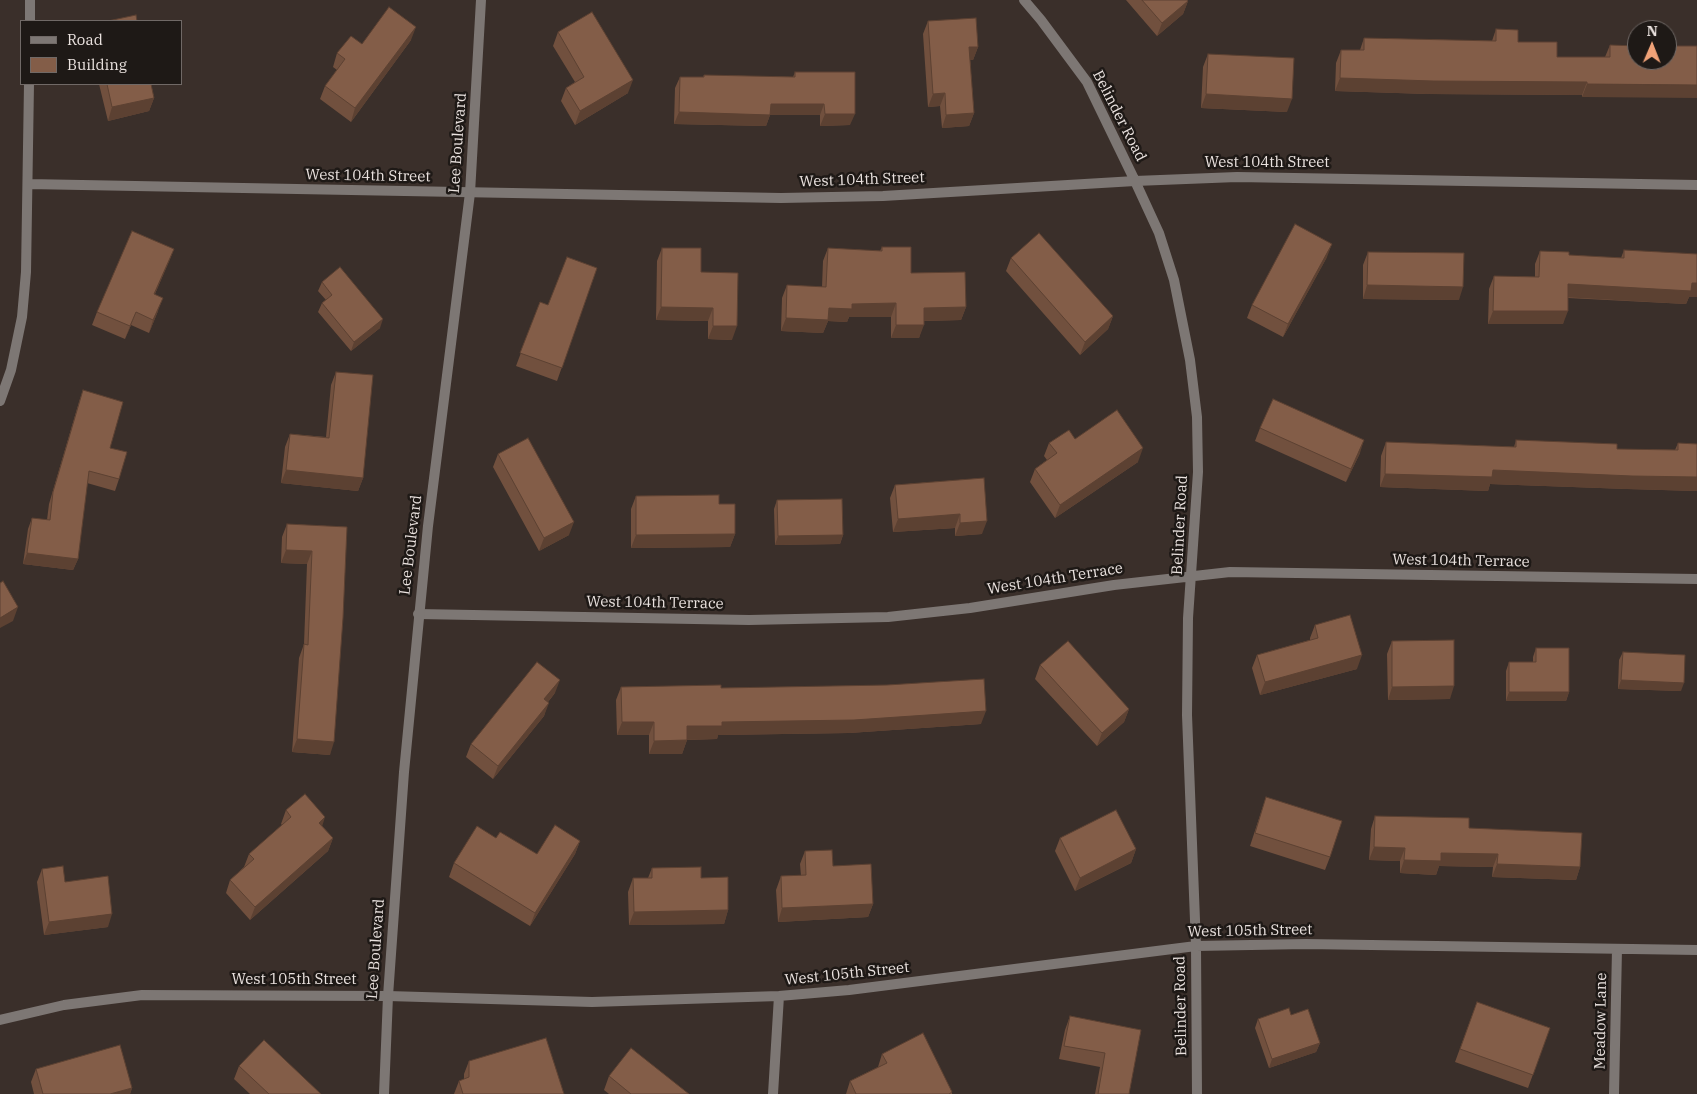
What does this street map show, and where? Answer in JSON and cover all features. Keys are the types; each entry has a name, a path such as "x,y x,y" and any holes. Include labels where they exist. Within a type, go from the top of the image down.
{"street":[{"path":"30,0 30,20"},
{"name":"Lee Boulevard","path":"384,1094 388,996 404,772 418,614 470,193 481,0"},
{"name":"Belinder Road","path":"1024,0 1086,82 1159,233 1171,271 1190,360 1197,418 1198,472 1188,618 1187,715 1196,946 1197,1094"},
{"path":"0,401 11,370 22,317 26,272 30,85"},
{"name":"West 104th Street","path":"28,184 790,198 883,196 1237,177 1697,184"},
{"name":"West 104th Terrace","path":"418,614 749,620 888,617 970,608 1114,585 1230,572 1697,579"},
{"name":"West 105th Street","path":"0,1020 64,1005 142,995 388,996 592,1002 779,996 849,990 1196,946 1306,944 1697,950"},
{"name":"Meadow Lane","path":"1614,1094 1617,949"},
{"path":"773,1094 779,996"}],"building":[{"path":"1142,0 1187,0 1188,1 1162,23"},
{"path":"389,7 416,27 355,108 325,86 345,59 337,53 351,36 362,44"},
{"path":"592,12 633,80 580,111 566,88 584,77 558,32"},
{"path":"136,15 137,20 113,20"},
{"path":"976,18 978,47 969,47 974,113 946,115 945,93 933,94 928,21"},
{"path":"1496,29 1518,30 1518,42 1557,42 1557,57 1610,57 1610,45 1627,46 1627,70 1677,70 1677,46 1697,46 1697,85 1340,78 1341,50 1364,50 1364,38 1496,41"},
{"path":"1208,54 1294,58 1292,99 1206,94"},
{"path":"795,72 855,72 855,114 825,114 824,104 771,104 770,115 679,112 680,77 704,77 704,75 795,77"},
{"path":"107,85 151,85 154,98 112,107"},
{"path":"1295,224 1332,244 1288,324 1252,305"},
{"path":"132,231 174,249 154,294 163,298 153,320 136,312 130,326 97,312"},
{"path":"1039,233 1113,316 1085,342 1011,258"},
{"path":"882,247 911,247 911,273 965,272 966,307 924,308 924,325 896,325 896,303 852,304 852,309 829,308 828,320 786,318 787,285 826,287 828,248 882,251"},
{"path":"662,248 701,248 701,272 738,273 737,326 713,326 713,308 661,307"},
{"path":"1624,250 1697,254 1697,283 1692,283 1691,291 1568,284 1568,311 1493,311 1494,276 1539,277 1540,251 1569,252 1569,255 1624,258"},
{"path":"1368,252 1464,253 1463,287 1367,285"},
{"path":"567,257 597,268 562,368 520,353 540,302 548,305"},
{"path":"340,267 383,319 354,342 322,303 332,295 322,282"},
{"path":"336,372 373,375 363,478 286,470 290,434 329,438"},
{"path":"83,390 123,402 110,448 127,452 119,479 89,471 78,559 27,553 32,518 50,520 53,492"},
{"path":"1273,399 1364,440 1351,469 1260,428"},
{"path":"1117,410 1143,448 1060,505 1035,469 1057,453 1049,443 1069,430 1075,439"},
{"path":"528,438 574,522 544,538 498,454"},
{"path":"1516,440 1617,444 1617,449 1678,450 1678,443 1697,444 1697,477 1493,470 1492,477 1385,474 1386,442 1516,447"},
{"path":"984,478 987,521 960,523 960,514 898,519 895,485"},
{"path":"719,495 719,504 735,504 735,534 636,535 636,496"},
{"path":"842,499 843,535 778,536 777,500"},
{"path":"287,524 347,527 334,742 297,739 304,644 308,645 312,551 286,550"},
{"path":"3,581 18,607 0,618 0,583"},
{"path":"1350,615 1362,655 1265,682 1257,655 1318,638 1315,625"},
{"path":"1454,640 1454,686 1392,687 1392,641"},
{"path":"1068,641 1129,709 1102,733 1040,665"},
{"path":"1536,648 1569,648 1569,692 1509,692 1509,662 1536,662"},
{"path":"1623,652 1685,655 1684,683 1621,680"},
{"path":"537,662 560,680 544,699 549,703 498,766 471,744"},
{"path":"984,679 986,711 854,720 722,722 722,726 687,726 687,740 654,741 654,722 622,722 621,687 721,685 721,688 887,685"},
{"path":"305,794 325,817 319,823 333,838 255,907 230,880 254,859 249,854 291,817 286,810"},
{"path":"1266,797 1342,821 1330,857 1255,833"},
{"path":"1116,810 1136,849 1080,878 1060,838"},
{"path":"1375,816 1469,818 1469,828 1582,833 1580,867 1497,864 1498,854 1441,853 1441,861 1404,860 1405,848 1374,847"},
{"path":"555,825 580,841 535,913 454,863 477,826 496,838 500,832 537,854"},
{"path":"832,850 833,866 871,864 873,904 782,908 781,876 806,875 805,851"},
{"path":"63,866 65,882 108,876 112,914 49,922 42,869"},
{"path":"701,867 701,878 728,877 728,910 634,912 633,878 652,878 652,868"},
{"path":"1477,1002 1550,1028 1533,1075 1460,1049"},
{"path":"1289,1008 1291,1015 1308,1009 1320,1043 1272,1059 1258,1019"},
{"path":"1070,1016 1141,1030 1129,1094 1098,1094 1105,1053 1064,1046"},
{"path":"923,1033 952,1092 949,1094 856,1094 850,1081 887,1063 882,1054"},
{"path":"546,1038 564,1094 463,1094 459,1081 469,1077 469,1061"},
{"path":"264,1040 321,1094 269,1094 239,1066"},
{"path":"120,1045 132,1088 110,1094 43,1094 36,1069"},
{"path":"631,1048 689,1094 631,1094 609,1076"}]}
